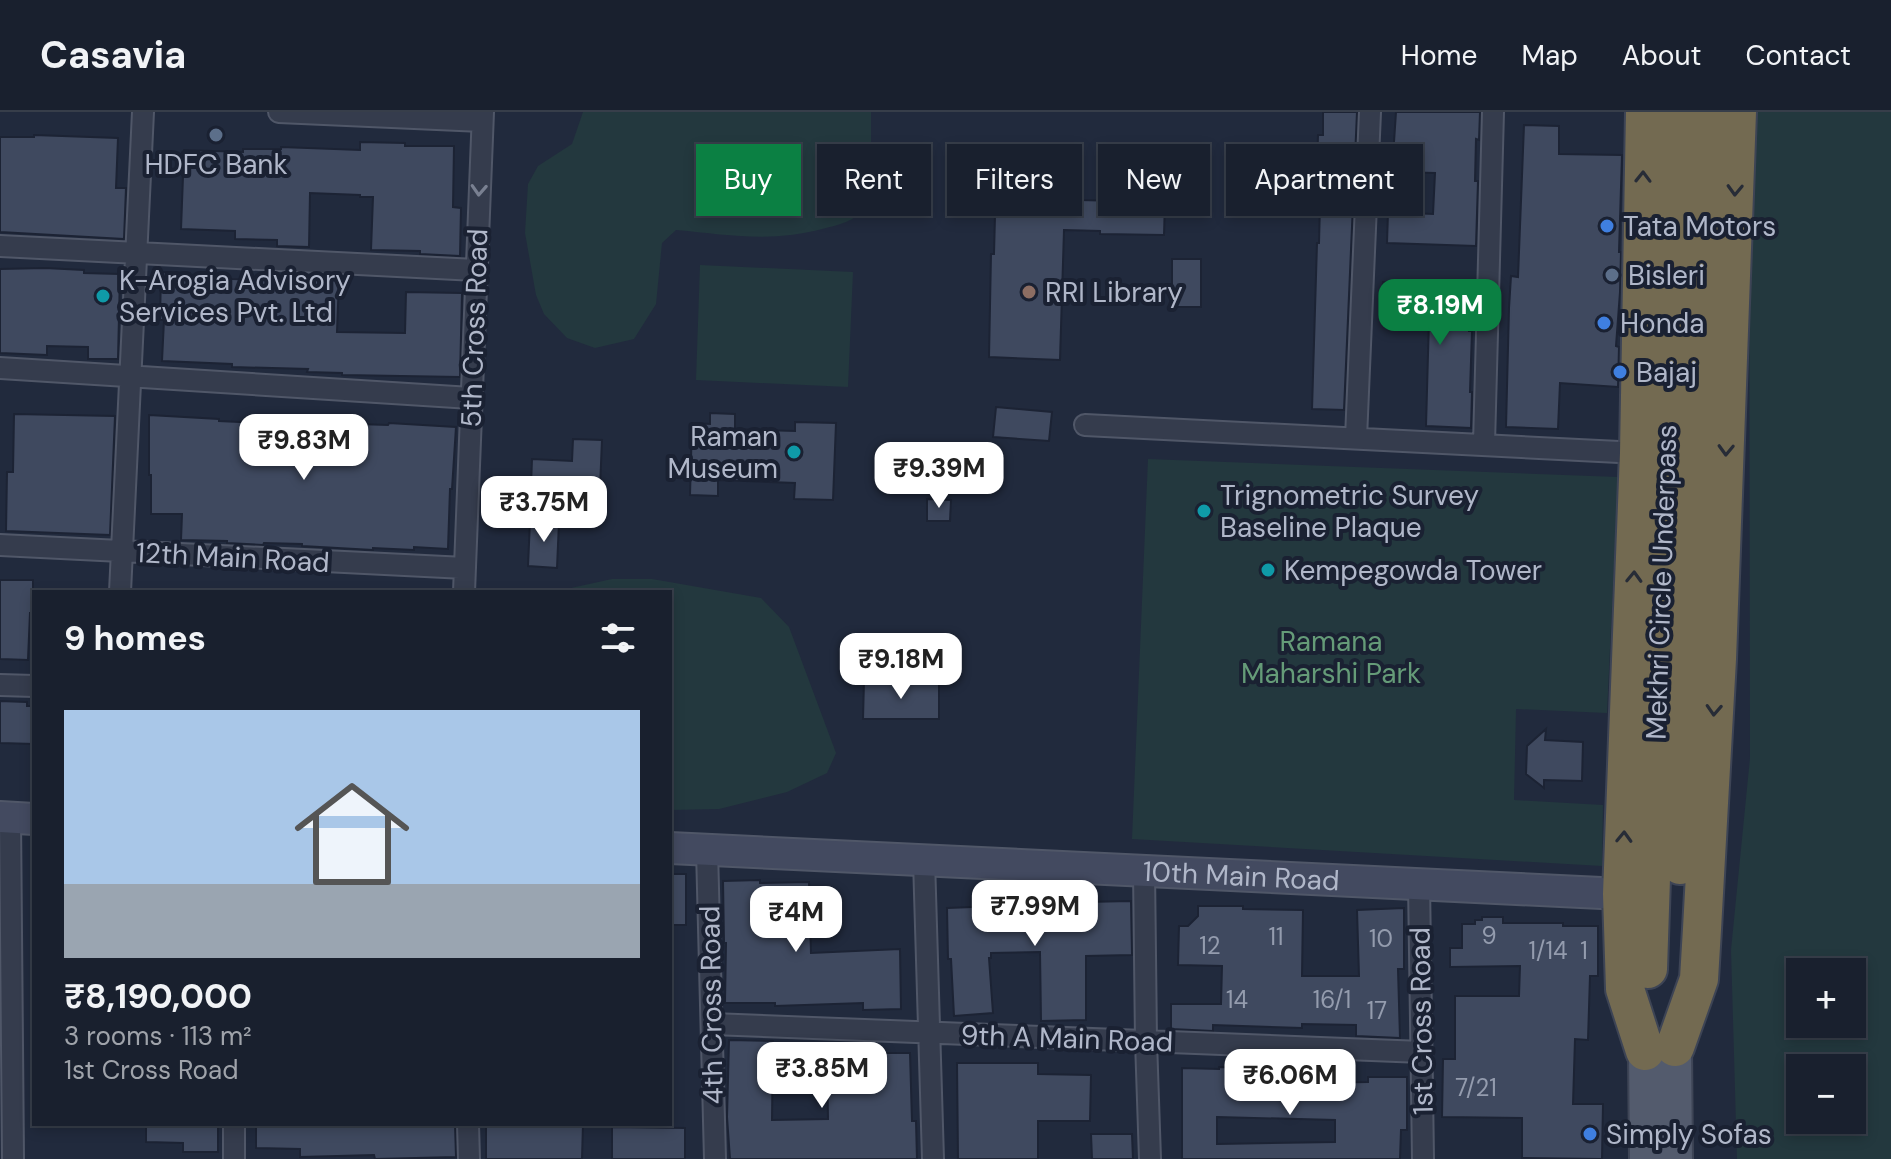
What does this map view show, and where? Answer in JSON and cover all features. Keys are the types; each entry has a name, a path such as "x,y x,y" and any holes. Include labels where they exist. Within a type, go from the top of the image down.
{"highway":[{"path":"1645,112 1639,453 1622,894 1625,989 1655,1051"},
{"name":"Mekhri Circle Underpass","path":"1655,1051 1673,112"},
{"name":"Mekhri Circle Underpass","path":"1655,1051 1703,112"},
{"path":"1655,1051 1699,979 1717,659 1737,112"}],"main road":[{"path":"1646,1159 1655,1051"},
{"path":"1655,1051 1676,1159"}],"street":[{"path":"120,590 143,112"},
{"path":"279,112 483,117"},
{"path":"1356,438 1370,112"},
{"path":"1484,444 1493,112"},
{"name":"5th Cross Road","path":"464,590 483,117"},
{"path":"0,246 476,270"},
{"path":"0,368 471,398"},
{"path":"1085,425 1639,453"},
{"name":"12th Main Road","path":"0,545 465,568"},
{"path":"0,685 32,686"},
{"path":"13,1159 15,818"},
{"name":"10th Main Road","path":"672,848 1622,894"},
{"name":"4th Cross Road","path":"707,850 715,1159"},
{"path":"924,860 933,1159"},
{"path":"1144,870 1150,1159"},
{"name":"1st Cross Road","path":"1419,883 1423,1159"},
{"name":"9th A Main Road","path":"712,1024 1422,1052"},
{"path":"234,1126 234,1159"},
{"path":"468,1126 469,1159"}],"green space":[{"path":"583,112 871,112 871,144 817,144 817,216 856,216 840,224 806,233 769,237 676,230 662,243 656,304 634,339 595,348 567,338 544,314 536,295 525,233 528,184 538,166 572,144"},
{"path":"1749,112 1891,112 1891,1159 1737,1159 1731,950 1750,758"},
{"path":"700,265 853,272 848,387 696,380"},
{"name":"Ramana Maharshi Park","path":"1148,459 1618,477 1607,713 1516,709 1514,800 1603,805 1602,866 1132,839"},
{"path":"612,579 652,579 761,598 789,627 836,753 827,773 787,792 719,809 672,810 672,590 562,590"}],"building":[{"path":"1323,112 1357,112 1356,144 1318,144 1318,135 1323,135"},
{"path":"1396,112 1480,112 1479,140 1476,139 1476,246 1387,243 1388,216 1433,214 1435,173 1423,173 1423,144 1394,144"},
{"path":"1524,125 1559,126 1559,154 1622,155 1616,346 1619,347 1618,387 1560,383 1558,429 1506,427 1509,308 1511,276 1518,277"},
{"path":"0,137 118,138 116,188 126,188 124,239 0,232"},
{"path":"360,142 454,146 453,207 461,208 460,256 371,250 373,197 360,195 310,193 309,247 277,246 277,240 235,239 235,231 181,229 184,150 243,152 243,149 281,147 360,150"},
{"name":"RRI Library","path":"1082,200 1098,200 1098,216 1165,216 1164,235 1064,230 1060,360 989,357 991,254 994,254 995,216 1082,216"},
{"path":"1320,216 1352,216 1344,410 1312,409"},
{"path":"1172,259 1201,259 1201,307 1172,307"},
{"path":"45,268 120,274 118,359 88,359 88,347 47,346 47,355 0,353 0,269"},
{"path":"161,272 225,279 339,280 337,332 405,333 406,292 462,293 460,377 342,375 307,372 308,369 162,361 164,320 160,320"},
{"path":"1383,282 1423,284 1423,288 1470,288 1471,428 1426,426 1429,319 1381,315"},
{"path":"996,407 1052,412 1049,441 993,437"},
{"path":"710,413 735,414 735,429 795,431 795,422 836,423 833,500 794,499 795,483 718,480 718,496 690,495 692,423 710,424"},
{"path":"14,414 115,416 110,535 6,531 7,472 13,472"},
{"path":"149,415 262,423 263,419 296,419 296,422 456,427 448,549 414,547 414,550 373,550 181,540 182,514 151,514"},
{"path":"573,439 602,440 600,488 531,485 532,459 572,461"},
{"path":"888,449 933,450 932,482 888,481"},
{"path":"927,499 951,500 950,521 927,521"},
{"path":"530,521 559,522 557,568 528,566"},
{"path":"0,580 33,580 28,660 0,659"},
{"path":"864,680 939,683 939,719 863,719"},
{"path":"0,701 27,702 27,706 32,706 32,744 0,743"},
{"path":"1546,729 1545,740 1583,742 1582,781 1544,780 1544,788 1526,774 1527,746"},
{"path":"672,874 686,874 686,925 672,925"},
{"path":"760,880 760,883 809,882 811,953 900,949 901,1009 863,1010 863,1003 775,1006 775,1003 725,1003 723,881"},
{"path":"1033,894 1033,899 1131,901 1132,955 1086,956 1086,1020 1041,1021 1040,952 991,953 993,1013 954,1016 947,908 998,906 998,895"},
{"path":"1198,906 1303,910 1302,976 1359,976 1357,910 1404,908 1404,969 1398,969 1400,1038 1356,1036 1356,1025 1302,1024 1302,1028 1213,1025 1213,1031 1171,1029 1171,1004 1221,1004 1222,966 1178,965 1179,926 1188,926 1198,916"},
{"path":"1482,917 1503,917 1503,923 1598,926 1598,976 1590,976 1588,1040 1575,1039 1573,1104 1603,1104 1602,1159 1522,1158 1522,1118 1442,1117 1443,1059 1455,1059 1455,996 1519,996 1520,966 1450,967 1450,948 1462,948 1462,924 1475,924 1475,920 1482,920"},
{"path":"729,1040 773,1041 772,1120 828,1119 827,1062 866,1062 866,1053 910,1053 912,1121 916,1121 917,1159 730,1159 727,1117"},
{"path":"957,1063 1038,1063 1038,1074 1091,1075 1090,1121 1038,1121 1038,1159 958,1159"},
{"path":"1182,1068 1261,1068 1260,1077 1309,1079 1309,1083 1368,1082 1368,1077 1407,1077 1407,1130 1401,1130 1400,1159 1182,1159","holes":["1217,1117 1335,1120 1335,1142 1217,1144"]},
{"path":"146,1126 218,1126 218,1152 183,1152 183,1143 146,1142"},
{"path":"256,1126 455,1126 456,1157 300,1157 300,1149 256,1148"},
{"path":"486,1126 583,1126 582,1159 486,1159"},
{"path":"612,1127 685,1128 685,1159 612,1159"},
{"path":"1091,1134 1132,1134 1133,1159 1092,1159"}],"place":[{"name":"HDFC Bank","path":"216,135"},
{"name":"Tata Motors","path":"1607,226"},
{"name":"Bisleri","path":"1612,275"},
{"name":"RRI Library","path":"1029,292"},
{"name":"K-Arogia Advisory Services Pvt. Ltd","path":"103,296"},
{"name":"Honda","path":"1604,323"},
{"name":"Bajaj","path":"1620,372"},
{"name":"Raman Museum","path":"794,452"},
{"name":"Trignometric Survey Baseline Plaque","path":"1204,511"},
{"name":"Kempegowda Tower","path":"1268,570"},
{"name":"Simply Sofas","path":"1590,1134"}]}
